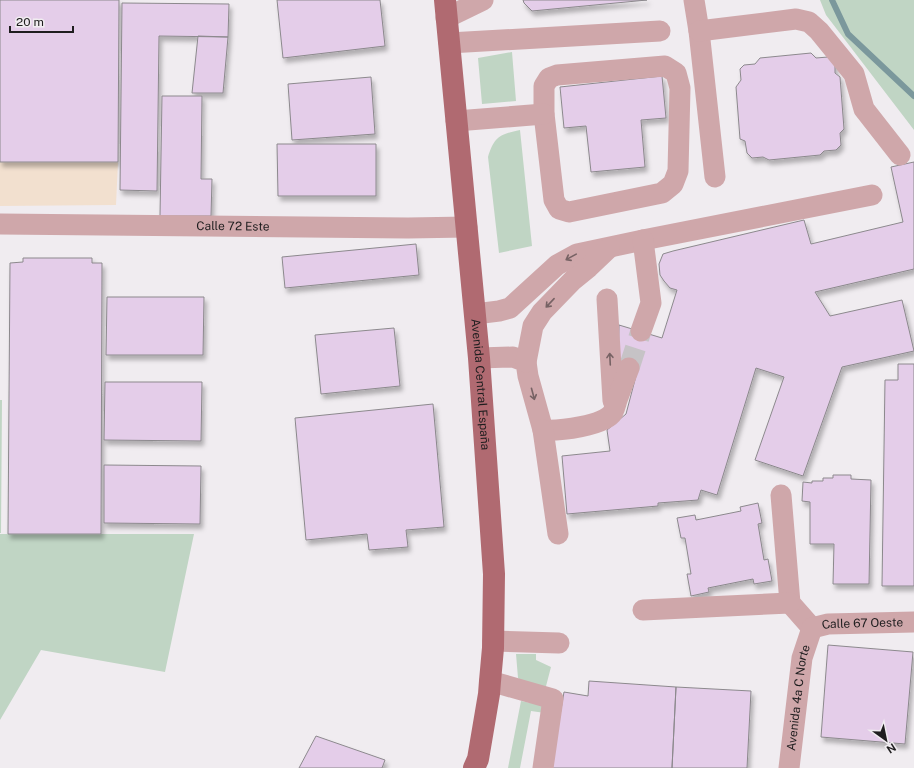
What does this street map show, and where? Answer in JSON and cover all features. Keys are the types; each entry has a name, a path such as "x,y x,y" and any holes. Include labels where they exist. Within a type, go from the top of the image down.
{"main road":[{"name":"Avenida Central España","path":"446,9 467,228 494,574 493,641 489,694 477,765"}],"street":[{"path":"446,9 483,0"},
{"path":"694,0 699,31 715,177"},
{"path":"699,31 796,19 809,22 819,31 854,74 864,109 900,155"},
{"path":"449,43 660,31"},
{"path":"665,66 676,73 680,88 678,171 673,184 662,193 569,212 559,209 554,200 544,114 544,86 549,78 557,75 665,66"},
{"path":"456,121 544,114"},
{"path":"474,314 510,308 557,265 577,254 872,195"},
{"name":"Calle 72 Este","path":"0,224 467,228"},
{"path":"641,332 651,303 642,240"},
{"path":"558,534 543,430 528,376 526,362 532,326 542,312 573,280 609,248"},
{"path":"607,299 613,412"},
{"path":"478,358 513,357 526,362"},
{"path":"543,430 578,427 607,418 613,412 628,368"},
{"path":"781,495 790,603 812,628"},
{"path":"643,610 790,603"},
{"name":"Calle 67 Oeste","path":"812,628 828,624 914,622"},
{"name":"Avenida 4a C Norte","path":"789,768 802,658 812,628"},
{"path":"493,641 559,643"},
{"path":"490,681 553,699 543,768"}],"shaded area":[{"path":"0,0 118,162 116,205 0,206"}],"green space":[{"path":"820,0 914,0 914,130 826,15"},
{"path":"512,52 516,101 482,104 478,58"},
{"path":"520,130 532,246 499,253 488,157 495,141 507,133"},
{"path":"0,400 2,400 1,533 0,533"},
{"path":"0,534 194,534 165,672 41,650 0,720"},
{"path":"516,654 536,654 536,660 551,667 545,690 526,685 518,678"},
{"path":"521,701 546,706 545,713 531,711 520,768 508,768"}],"building":[{"path":"0,0 119,0 118,162 0,162"},
{"path":"277,0 380,0 385,46 283,58"},
{"path":"523,0 647,0 532,11"},
{"path":"122,3 229,4 228,37 159,36 157,191 120,190"},
{"path":"198,36 228,37 223,93 192,93"},
{"path":"811,53 816,58 828,57 835,62 835,73 840,77 844,129 840,133 841,145 836,150 824,151 820,155 769,160 763,157 752,158 747,153 745,141 740,139 736,87 741,80 740,69 744,65 755,64 760,58"},
{"path":"662,76 666,118 641,120 645,167 591,172 586,126 564,128 560,87"},
{"path":"371,77 375,134 292,140 288,84"},
{"path":"162,96 202,96 201,179 212,179 211,216 160,216"},
{"path":"277,144 376,144 376,196 278,196"},
{"path":"914,162 914,269 815,292 830,316 902,300 914,351 842,367 803,476 755,460 784,377 756,368 717,495 701,490 698,500 658,503 658,506 567,514 562,456 610,451 607,430 626,414 636,376 618,365 619,325 662,338 677,290 670,288 660,275 659,264 663,254 804,220 811,244 903,222 891,167"},
{"path":"416,244 419,275 285,288 282,257"},
{"path":"23,258 92,258 92,263 102,263 101,534 8,534 10,263 23,262"},
{"path":"107,297 204,297 203,355 106,355"},
{"path":"394,328 400,386 321,394 315,335"},
{"path":"898,364 914,364 914,586 882,586 885,380 898,380"},
{"path":"105,382 202,382 201,441 104,440"},
{"path":"433,404 444,527 406,530 408,547 369,550 367,534 306,540 295,418"},
{"path":"104,465 201,466 200,524 104,523"},
{"path":"833,475 851,475 851,479 871,480 869,584 833,584 834,544 810,544 810,502 802,501 803,482 812,483 812,481 823,481 823,478 833,478"},
{"path":"758,503 762,523 758,524 764,560 768,559 772,581 754,584 753,579 708,588 709,592 691,596 687,574 691,574 685,538 681,538 677,518 695,515 696,520 741,511 740,507"},
{"path":"828,645 913,652 905,744 821,737"},
{"path":"589,681 676,687 672,768 551,768 564,692 588,696"},
{"path":"676,687 751,691 747,768 672,768"},
{"path":"316,736 385,760 382,768 299,768"}],"waterway":[{"path":"832,0 848,34 914,96"}],"tunnel":[{"path":"629,368 641,331"}]}
